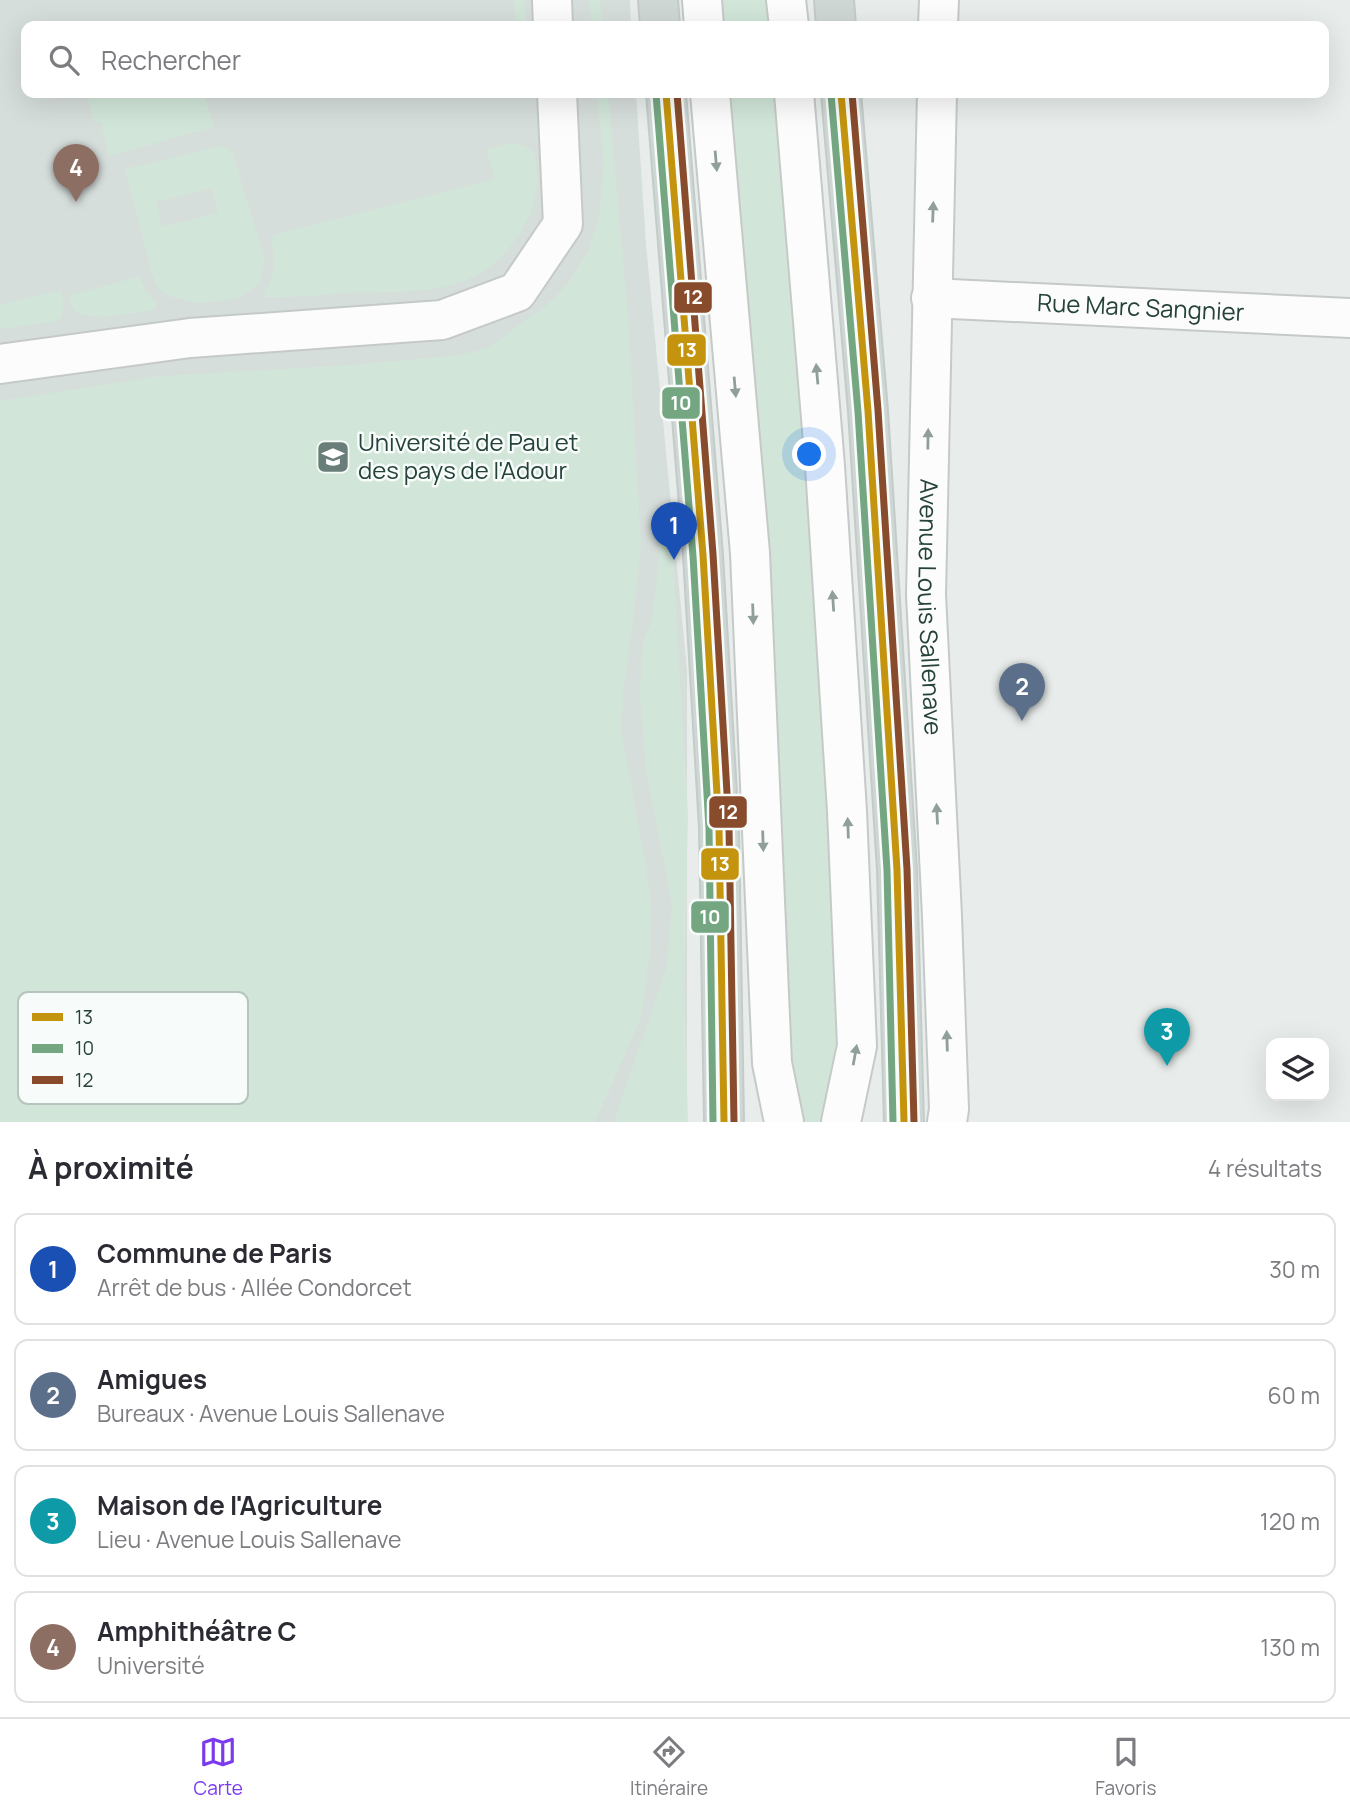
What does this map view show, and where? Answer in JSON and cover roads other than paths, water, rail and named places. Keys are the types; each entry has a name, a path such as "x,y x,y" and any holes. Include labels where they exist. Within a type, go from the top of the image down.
{"main road":[{"path":"658,0 660,21"},
{"path":"834,0 836,21"},
{"path":"666,98 704,555 718,814 724,1122"},
{"path":"841,98 868,411 897,870 904,1122"}],"street":[{"path":"552,0 553,21"},
{"path":"702,0 704,21"},
{"path":"786,0 788,21"},
{"path":"938,21 939,0"},
{"path":"0,364 190,338 442,320 517,292 564,224 557,98"},
{"path":"710,98 750,553 772,1063 784,1122"},
{"path":"794,98 825,466 847,811 857,1046 841,1122"},
{"name":"Avenue Louis Sallenave","path":"937,98 926,594 943,916 949,1109 947,1122"},
{"name":"Rue Marc Sangnier","path":"931,298 1350,318"}],"place":[{"name":"Amphithéâtre C","path":"76,202"},
{"name":"Université de Pau et des pays de l'Adour","path":"333,457"},
{"name":"Commune de Paris","path":"674,560"},
{"name":"Amigues","path":"1022,721"},
{"name":"Maison de l'Agriculture","path":"1167,1066"}]}
